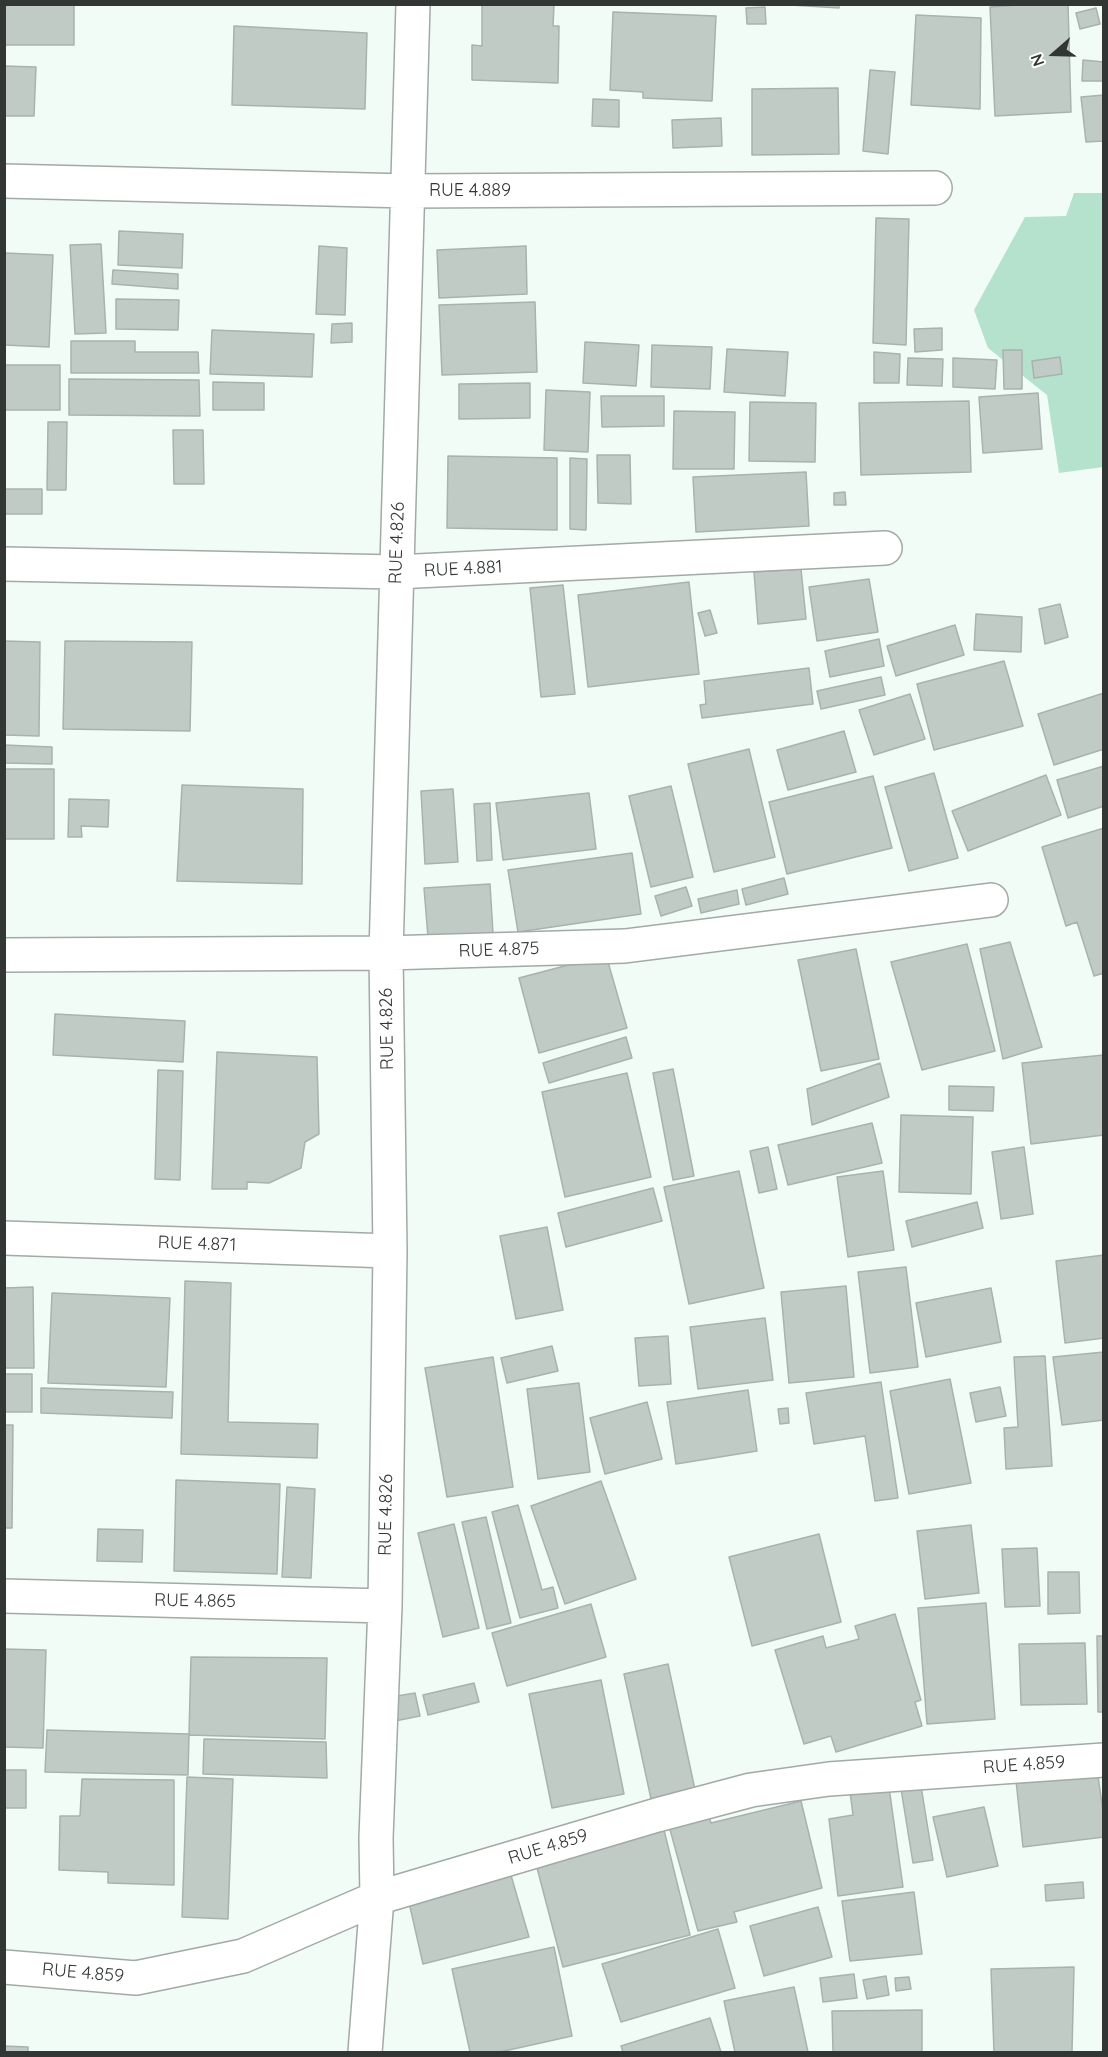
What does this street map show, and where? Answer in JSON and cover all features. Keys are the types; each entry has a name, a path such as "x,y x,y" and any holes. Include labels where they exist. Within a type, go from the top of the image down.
{"street":[{"name":"RUE 4.826","path":"365,2052 377,1898 376,1838 385,1606 390,1251 386,953 413,4"},
{"name":"RUE 4.889","path":"4,181 408,191 935,188"},
{"name":"RUE 4.881","path":"4,564 396,572 885,548"},
{"name":"RUE 4.875","path":"4,955 386,953 625,946 991,900"},
{"name":"RUE 4.871","path":"4,1238 390,1251"},
{"name":"RUE 4.865","path":"4,1596 385,1606"},
{"name":"RUE 4.859","path":"4,1967 136,1978 243,1956 377,1898 657,1815 751,1790 829,1779 1104,1760"}],"green space":[{"path":"1074,193 1103,193 1103,467 1059,473 1047,395 988,348 974,310 1025,217 1066,216"}],"building":[{"path":"4,4 74,4 74,45 4,45"},
{"path":"482,4 554,5 553,26 559,26 558,83 472,80 472,45 482,46"},
{"path":"775,4 839,4 839,8"},
{"path":"1068,4 1071,112 995,116 990,7"},
{"path":"765,7 766,24 747,24 746,8"},
{"path":"1096,8 1100,24 1080,29 1076,13"},
{"path":"613,12 716,16 712,101 643,98 643,92 610,90"},
{"path":"916,15 981,18 980,109 911,105"},
{"path":"234,26 367,33 365,109 232,105"},
{"path":"1083,60 1104,62 1104,81 1082,81"},
{"path":"4,66 36,67 34,116 4,116"},
{"path":"870,70 895,72 888,154 863,151"},
{"path":"838,88 839,154 752,155 752,89"},
{"path":"1104,95 1104,141 1086,142 1081,97"},
{"path":"593,99 619,100 619,127 592,126"},
{"path":"721,118 722,146 673,148 672,120"},
{"path":"876,218 909,219 906,345 873,343"},
{"path":"119,231 183,234 182,268 118,265"},
{"path":"101,244 106,333 75,334 70,245"},
{"path":"319,246 347,248 345,315 316,314"},
{"path":"526,246 527,294 439,298 437,250"},
{"path":"4,253 53,255 49,347 4,345"},
{"path":"113,270 178,274 178,289 112,284"},
{"path":"116,299 179,300 178,330 116,329"},
{"path":"535,302 537,372 442,375 439,305"},
{"path":"352,323 352,342 331,343 332,324"},
{"path":"942,328 942,350 915,352 914,329"},
{"path":"212,330 314,334 312,377 210,374"},
{"path":"71,341 135,341 135,352 198,352 199,373 71,373"},
{"path":"585,342 639,345 636,386 583,383"},
{"path":"652,345 712,347 710,389 651,387"},
{"path":"727,349 788,352 785,396 724,392"},
{"path":"1003,350 1022,350 1022,389 1004,389"},
{"path":"874,352 900,354 899,383 874,383"},
{"path":"1060,357 1062,374 1034,378 1032,361"},
{"path":"908,358 943,359 942,386 907,385"},
{"path":"953,358 997,360 995,389 953,387"},
{"path":"4,365 60,365 60,410 4,410"},
{"path":"69,379 199,380 200,416 69,415"},
{"path":"213,382 264,383 264,410 213,410"},
{"path":"530,383 530,418 459,419 459,384"},
{"path":"546,390 590,392 588,452 544,450"},
{"path":"1038,393 1042,449 983,453 979,397"},
{"path":"601,396 664,396 664,426 602,427"},
{"path":"969,401 971,472 861,475 859,403"},
{"path":"750,402 816,403 815,462 749,461"},
{"path":"674,411 735,412 734,469 673,469"},
{"path":"48,422 67,422 66,490 47,490"},
{"path":"173,430 203,430 204,484 174,484"},
{"path":"597,455 630,455 631,504 598,503"},
{"path":"448,456 557,458 557,530 447,528"},
{"path":"570,458 587,459 586,530 570,529"},
{"path":"806,472 809,526 696,532 693,477"},
{"path":"4,489 42,489 42,514 4,514"},
{"path":"845,492 846,505 834,505 834,493"},
{"path":"801,569 806,619 758,624 754,572"},
{"path":"869,579 878,632 817,641 809,587"},
{"path":"689,582 699,674 588,687 578,595"},
{"path":"563,585 575,694 541,697 530,588"},
{"path":"1060,604 1068,637 1045,644 1039,609"},
{"path":"710,610 717,633 705,636 698,613"},
{"path":"976,614 1022,617 1021,652 974,650"},
{"path":"955,625 964,655 896,676 887,646"},
{"path":"879,639 884,666 830,677 825,651"},
{"path":"4,641 40,642 39,736 4,735"},
{"path":"65,641 192,642 190,731 63,729"},
{"path":"1004,661 1023,726 934,750 917,684"},
{"path":"809,668 813,704 702,718 700,705 706,704 704,681"},
{"path":"881,677 885,695 821,709 817,691"},
{"path":"1104,693 1104,749 1054,765 1038,714"},
{"path":"910,694 925,739 874,755 859,710"},
{"path":"844,731 856,772 788,790 777,750"},
{"path":"4,745 52,747 52,764 4,763"},
{"path":"749,749 775,857 714,872 688,764"},
{"path":"1104,766 1104,806 1068,818 1057,780"},
{"path":"4,769 54,769 54,839 4,839"},
{"path":"934,773 958,858 909,871 885,787"},
{"path":"1046,775 1061,815 968,851 952,811"},
{"path":"873,776 892,848 787,874 769,802"},
{"path":"182,785 303,789 302,884 177,881"},
{"path":"671,786 693,877 651,887 629,796"},
{"path":"453,789 458,862 425,864 421,791"},
{"path":"589,793 596,849 503,860 496,803"},
{"path":"69,799 109,800 108,827 81,826 82,837 68,837"},
{"path":"490,803 492,860 477,861 474,804"},
{"path":"1104,828 1104,973 1094,976 1077,922 1066,926 1042,847"},
{"path":"632,853 641,914 518,932 508,870"},
{"path":"784,878 788,894 746,905 742,889"},
{"path":"490,884 493,933 428,937 424,888"},
{"path":"686,887 692,906 661,916 655,896"},
{"path":"737,890 739,904 701,913 698,899"},
{"path":"1010,942 1042,1047 1003,1059 980,949"},
{"path":"967,944 995,1051 922,1070 891,962"},
{"path":"856,949 879,1059 821,1071 798,960"},
{"path":"606,955 627,1028 539,1053 519,978"},
{"path":"55,1014 185,1021 183,1062 53,1055"},
{"path":"626,1037 632,1058 549,1083 543,1063"},
{"path":"217,1052 317,1057 319,1134 305,1142 301,1168 269,1183 247,1182 247,1189 212,1189"},
{"path":"1104,1055 1104,1135 1031,1144 1022,1063"},
{"path":"880,1063 889,1097 812,1125 807,1089"},
{"path":"673,1069 694,1176 673,1180 653,1073"},
{"path":"158,1070 183,1071 180,1180 155,1179"},
{"path":"627,1073 651,1177 565,1197 542,1092"},
{"path":"949,1086 994,1087 993,1111 949,1110"},
{"path":"901,1115 973,1117 971,1194 899,1192"},
{"path":"872,1123 882,1163 788,1185 778,1145"},
{"path":"768,1147 777,1189 759,1193 750,1151"},
{"path":"1024,1147 1033,1214 1001,1219 992,1152"},
{"path":"739,1171 764,1288 689,1304 664,1187"},
{"path":"883,1171 894,1250 848,1257 837,1177"},
{"path":"653,1188 662,1221 566,1247 558,1213"},
{"path":"977,1202 983,1228 912,1247 906,1221"},
{"path":"547,1227 563,1310 516,1319 500,1236"},
{"path":"1104,1255 1104,1338 1065,1343 1056,1261"},
{"path":"906,1267 918,1367 870,1373 858,1272"},
{"path":"185,1281 231,1283 228,1422 318,1424 317,1458 181,1454"},
{"path":"846,1286 854,1377 789,1383 781,1292"},
{"path":"33,1287 34,1368 4,1368 4,1288"},
{"path":"991,1288 1001,1342 926,1357 916,1303"},
{"path":"52,1293 170,1298 166,1387 48,1383"},
{"path":"765,1318 773,1380 698,1389 690,1327"},
{"path":"668,1336 671,1384 639,1386 635,1338"},
{"path":"552,1346 558,1371 507,1383 501,1358"},
{"path":"1104,1352 1104,1420 1062,1425 1053,1357"},
{"path":"1045,1356 1052,1466 1006,1469 1004,1428 1018,1427 1014,1357"},
{"path":"493,1357 513,1487 447,1497 425,1368"},
{"path":"4,1374 32,1374 32,1412 4,1412"},
{"path":"950,1379 971,1483 909,1494 890,1391"},
{"path":"881,1382 898,1498 875,1501 865,1436 814,1444 806,1393"},
{"path":"579,1383 590,1472 538,1479 527,1389"},
{"path":"1000,1387 1006,1416 976,1422 970,1393"},
{"path":"41,1388 173,1392 172,1418 41,1413"},
{"path":"748,1390 757,1451 676,1464 667,1402"},
{"path":"647,1402 662,1459 605,1474 590,1418"},
{"path":"788,1408 789,1423 780,1424 778,1409"},
{"path":"4,1425 13,1425 12,1528 4,1528"},
{"path":"176,1480 280,1484 277,1574 174,1571"},
{"path":"601,1481 636,1579 565,1604 531,1506"},
{"path":"287,1487 315,1489 311,1578 282,1577"},
{"path":"518,1505 542,1590 553,1587 558,1608 520,1618 492,1512"},
{"path":"486,1517 511,1623 487,1629 462,1522"},
{"path":"454,1524 479,1628 443,1637 418,1533"},
{"path":"971,1525 979,1593 925,1599 917,1531"},
{"path":"98,1529 143,1530 142,1562 97,1561"},
{"path":"819,1534 841,1622 752,1646 729,1557"},
{"path":"1037,1548 1040,1606 1005,1607 1002,1549"},
{"path":"1048,1572 1079,1572 1080,1613 1048,1614"},
{"path":"986,1603 995,1719 927,1724 918,1608"},
{"path":"591,1604 606,1657 507,1686 492,1633"},
{"path":"895,1614 921,1700 915,1702 922,1726 836,1752 831,1736 804,1744 775,1650 823,1636 826,1648 859,1639 855,1626"},
{"path":"1097,1636 1104,1636 1104,1712 1098,1712"},
{"path":"1085,1643 1087,1704 1021,1705 1019,1644"},
{"path":"4,1649 46,1650 43,1748 4,1747"},
{"path":"191,1657 327,1658 325,1739 189,1735 188,1775 45,1772 47,1730 189,1734"},
{"path":"668,1664 697,1799 653,1808 624,1674"},
{"path":"601,1680 624,1794 552,1808 529,1694"},
{"path":"474,1683 479,1702 428,1715 423,1695"},
{"path":"415,1693 420,1716 390,1722 385,1698"},
{"path":"204,1739 326,1742 327,1778 203,1774"},
{"path":"1096,1762 1104,1818 1104,1837 1023,1847 1015,1771"},
{"path":"4,1770 26,1770 26,1808 4,1808"},
{"path":"187,1777 233,1779 228,1919 182,1917"},
{"path":"82,1779 174,1780 174,1885 108,1883 108,1872 59,1870 60,1816 80,1816"},
{"path":"888,1780 903,1887 838,1896 829,1819 853,1815 849,1784"},
{"path":"921,1786 933,1860 913,1863 901,1789"},
{"path":"801,1801 822,1888 734,1912 737,1922 698,1931 669,1826 708,1814 711,1823"},
{"path":"984,1807 998,1866 947,1877 933,1817"},
{"path":"664,1830 690,1935 563,1967 536,1864"},
{"path":"510,1872 529,1937 423,1964 408,1898"},
{"path":"1083,1882 1084,1898 1046,1901 1045,1885"},
{"path":"914,1892 922,1954 850,1961 842,1901"},
{"path":"818,1907 832,1957 764,1976 750,1926"},
{"path":"718,1929 735,1988 621,2022 602,1964"},
{"path":"554,1947 572,2036 500,2052 470,2052 452,1969"},
{"path":"1074,1967 1072,2052 994,2052 991,1969"},
{"path":"854,1974 857,1998 823,2002 820,1978"},
{"path":"886,1976 889,1995 867,1999 863,1980"},
{"path":"909,1977 911,1989 896,1991 895,1978"},
{"path":"794,1987 808,2052 735,2052 724,2001"},
{"path":"922,2010 922,2052 833,2052 832,2011"},
{"path":"710,2018 721,2052 623,2052 621,2046"},
{"path":"4,2046 28,2047 28,2052 4,2052"}]}
